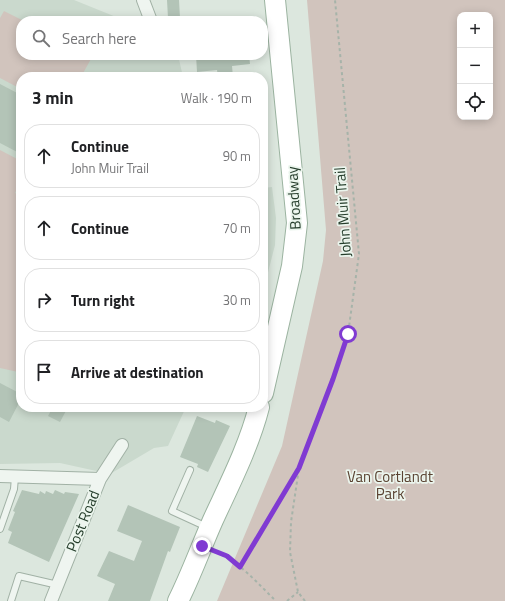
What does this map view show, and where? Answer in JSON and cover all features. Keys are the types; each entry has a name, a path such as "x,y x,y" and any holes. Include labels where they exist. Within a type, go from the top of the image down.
{"main road":[{"name":"Broadway","path":"268,370 292,266 297,223 275,0"},
{"path":"178,601 192,574 206,537 242,457 257,412"},
{"path":"187,601 192,574"}],"street":[{"path":"143,0 149,16"},
{"name":"Post Road","path":"51,601 100,480 122,444"},
{"path":"0,476 100,480"}],"lane":[{"path":"190,470 172,512 206,537"},
{"path":"0,529 14,489 15,477"},
{"path":"11,601 19,576 58,585"}],"path":[{"name":"John Muir Trail","path":"305,601 298,592 290,552 291,522 299,468 333,379 348,334 358,254 335,0"},
{"path":"240,567 299,468"},
{"path":"206,537 276,601"},
{"path":"287,601 298,592"}],"shaded area":[{"path":"0,0 74,0 114,16 16,16 16,60 179,60 182,72 16,72 16,412 184,412 168,446 154,448 110,474 60,463 0,464"},
{"path":"268,187 272,187 276,218 275,245 268,272"}],"green space":[{"name":"Van Cortlandt Park","path":"307,0 505,0 505,601 217,601 282,446 323,261 326,230"},
{"path":"4,11 16,17 16,60 90,60 84,72 16,72 16,86 0,78 0,18"},
{"path":"0,150 16,158 16,372 0,368"}],"building":[{"path":"167,0 179,0 180,16 168,16"},
{"path":"196,60 250,60 250,64 232,66 233,72 217,72 217,70 197,72"},
{"path":"0,84 16,92 16,151 0,143"},
{"path":"0,383 16,391 16,409 9,422 0,417"},
{"path":"50,412 65,412 60,422 48,416"},
{"path":"197,416 215,423 216,420 230,426 208,472 197,467 198,464 180,457"},
{"path":"22,490 39,494 40,491 45,494 46,491 53,494 55,490 64,494 65,492 79,494 49,562 8,543 12,532 8,530 15,512 13,511"},
{"path":"128,505 180,527 170,552 168,551 150,601 108,601 115,584 97,576 109,551 134,561 142,541 117,531"}],"route":[{"path":"202,546 227,556 240,567 299,468 333,379 348,334"}]}
